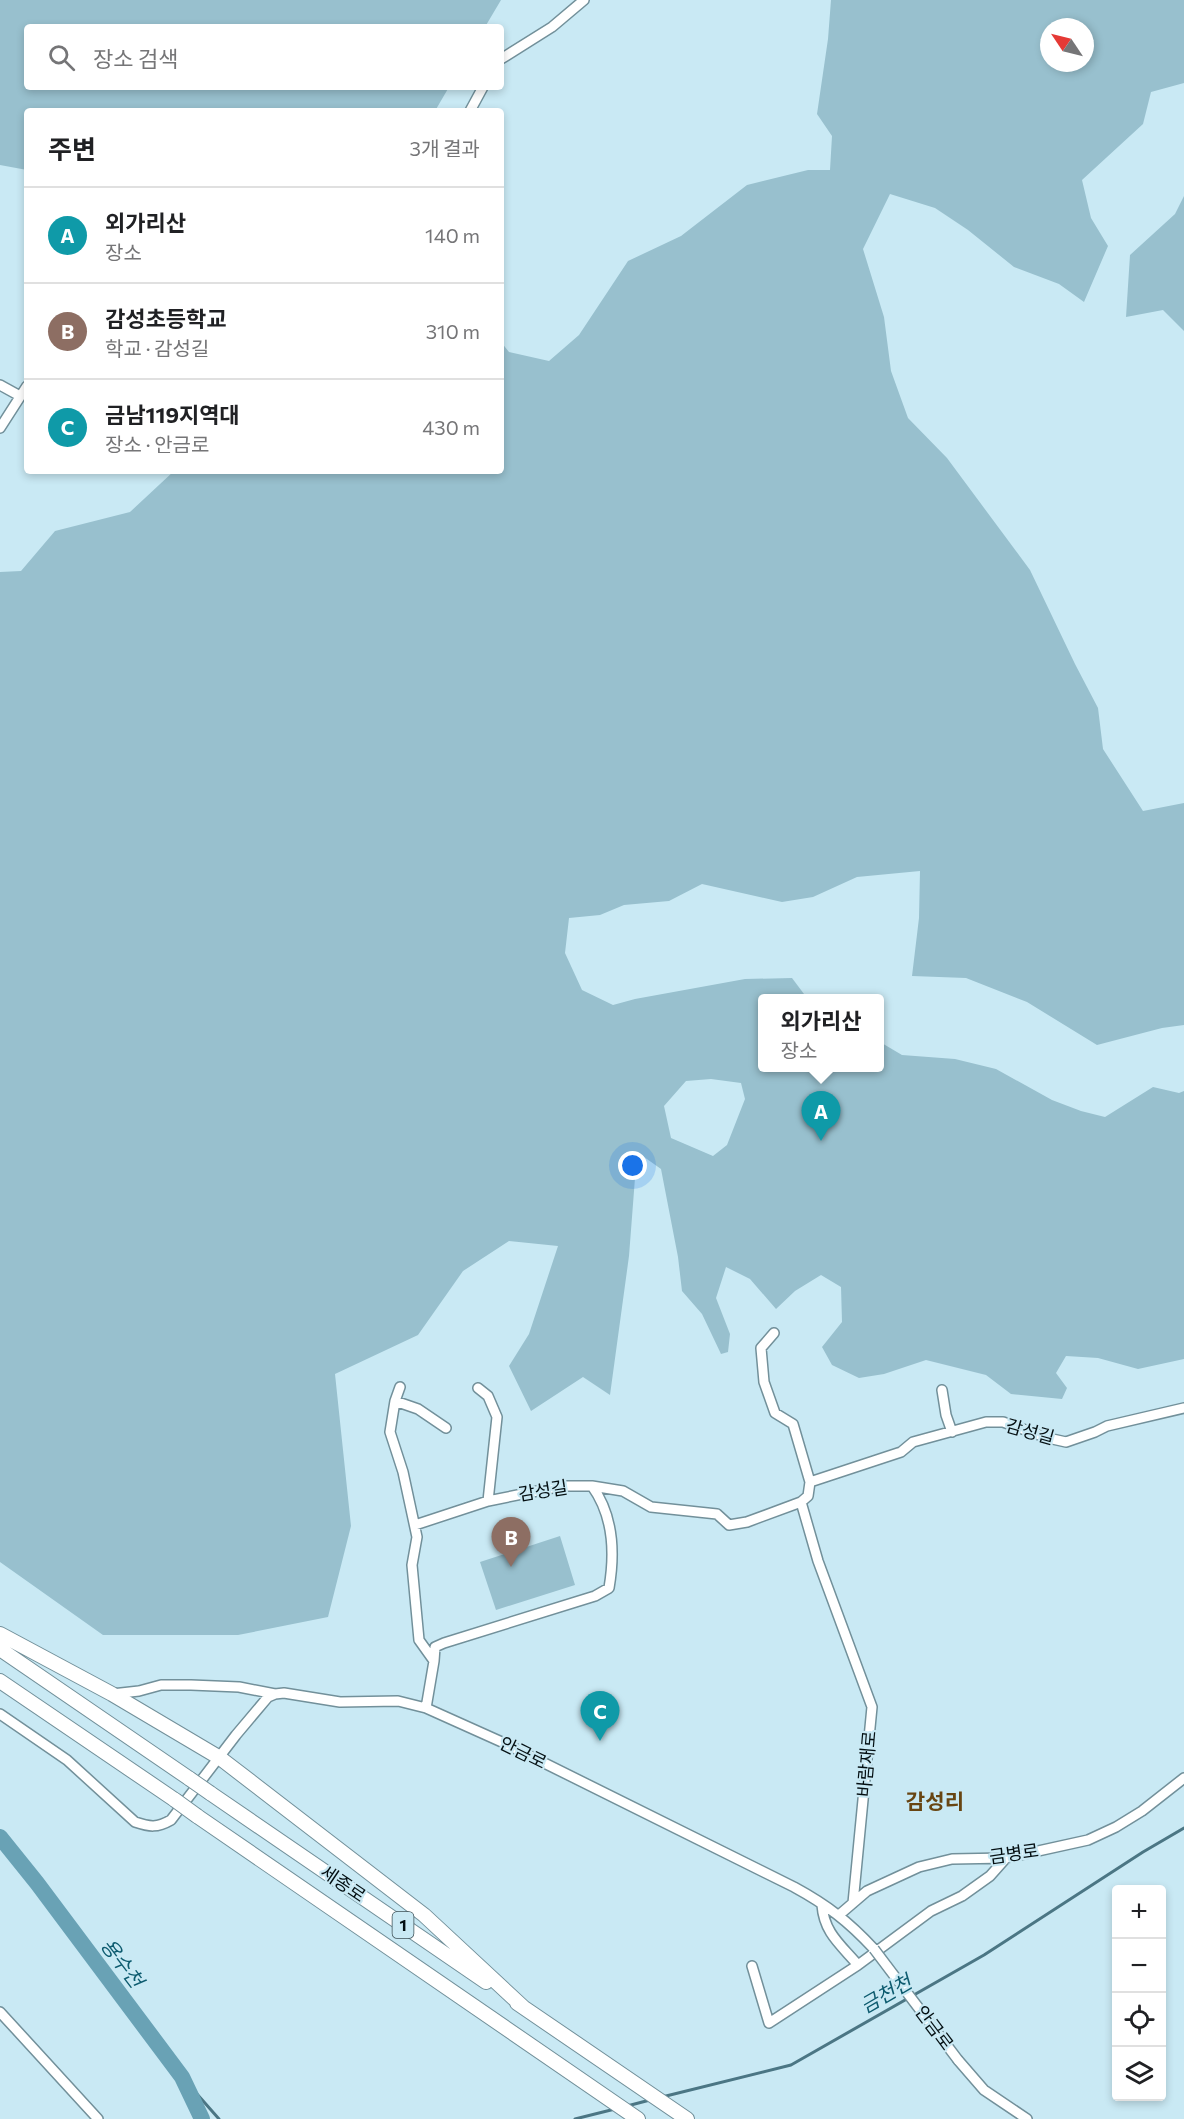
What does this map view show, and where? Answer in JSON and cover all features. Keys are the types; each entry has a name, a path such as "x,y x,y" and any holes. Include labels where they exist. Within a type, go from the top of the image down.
{"highway":[{"path":"0,1634 112,1694 220,1758 424,1915 523,2007"},
{"name":"세종로","path":"0,1649 687,2119"},
{"name":"세종로","path":"0,1681 638,2119"}],"street":[{"path":"504,57 552,27 584,0"},
{"path":"472,108 481,90"},
{"path":"0,385 20,396"},
{"path":"0,428 24,390"},
{"path":"774,1333 761,1347 764,1382 775,1413 794,1424 810,1482 808,1496 801,1502"},
{"path":"400,1387 395,1401 390,1432 403,1472 417,1537 412,1565 419,1640 434,1661"},
{"path":"478,1388 488,1396 497,1417 488,1501"},
{"path":"942,1390 946,1415 952,1432"},
{"path":"395,1401 418,1409 446,1428"},
{"name":"감성길","path":"810,1482 901,1452 913,1442 986,1422 1003,1422 1066,1442 1107,1426 1184,1408"},
{"name":"감성길","path":"414,1524 488,1501 562,1486 592,1486 623,1491 651,1507 717,1514 729,1525 747,1522 801,1502"},
{"path":"426,1708 435,1647 444,1642 595,1596 609,1588 612,1567 611,1541 604,1508 592,1486"},
{"name":"바람재로","path":"801,1502 818,1561 872,1707 853,1903"},
{"name":"안금로","path":"112,1694 140,1691 162,1685 191,1684 239,1687 340,1702 398,1701 426,1708 514,1748 783,1881 839,1915 852,1925 874,1949 958,2060 984,2090 1027,2119"},
{"path":"0,1714 67,1760 135,1822 148,1827 158,1827 171,1820 236,1735 268,1697 275,1694"},
{"name":"금병로","path":"839,1915 867,1891 919,1867 952,1860 1006,1858 1088,1840 1142,1811 1184,1778"},
{"path":"752,1966 769,2023 858,1965 931,1911 990,1876 1006,1858"},
{"path":"822,1905 828,1931 858,1965"},
{"path":"0,2012 98,2119"}],"shaded area":[{"path":"0,0 501,0 487,24 24,24 24,90 447,90 437,108 24,108 24,169 0,165"},
{"path":"831,0 1184,0 1184,83 1151,92 1143,124 1082,180 1091,218 1108,246 1084,302 1059,284 1014,267 968,230 935,208 890,194 863,249 884,317 891,371 908,418 947,458 1030,570 1098,708 1103,749 1143,811 1184,803 1184,1025 1162,1028 1097,1045 1027,1002 966,978 912,976 919,918 920,871 857,877 813,897 782,902 702,884 669,901 624,905 600,915 569,918 565,953 582,990 613,1005 745,979 792,978 804,994 758,994 758,1072 884,1072 884,1044 902,1055 955,1059 996,1069 1052,1100 1105,1117 1153,1087 1179,1093 1184,1091 1184,1359 1138,1369 1098,1358 1066,1356 1056,1373 1067,1388 1062,1399 1011,1394 986,1375 926,1360 884,1374 859,1378 832,1365 822,1347 842,1322 841,1287 821,1275 795,1291 776,1309 750,1279 726,1267 716,1298 730,1334 728,1352 721,1354 702,1314 682,1291 678,1257 661,1169 637,1152 629,1256 610,1395 583,1377 531,1411 509,1366 529,1334 558,1246 509,1241 463,1271 418,1335 335,1374 351,1526 328,1617 238,1635 103,1635 0,1562 0,572 21,571 55,531 130,512 171,474 504,474 504,346 509,352 549,361 579,335 628,261 681,236 747,185 808,170 830,170 832,136 817,114","holes":["711,1079 741,1083 745,1099 727,1145 713,1156 671,1138 664,1106 686,1081"]},
{"path":"1184,196 1184,331 1163,310 1126,317 1130,255 1175,214"},
{"path":"560,1536 575,1585 496,1610 480,1562"}],"waterway":[{"name":"금천천","path":"662,2097 791,2065 984,1955 1184,1828"},
{"name":"용수천","path":"0,1837 182,2077 202,2119"},
{"name":"금천천","path":"182,2077 219,2119"},
{"name":"금천천","path":"627,2106 650,2100"},
{"name":"금천천","path":"575,2119 615,2109"}],"place":[{"name":"외가리산","path":"821,1141"},
{"name":"감성초등학교","path":"511,1567"},
{"name":"금남119지역대","path":"600,1741"}],"district":[{"name":"감성리","path":"935,1802"}]}
